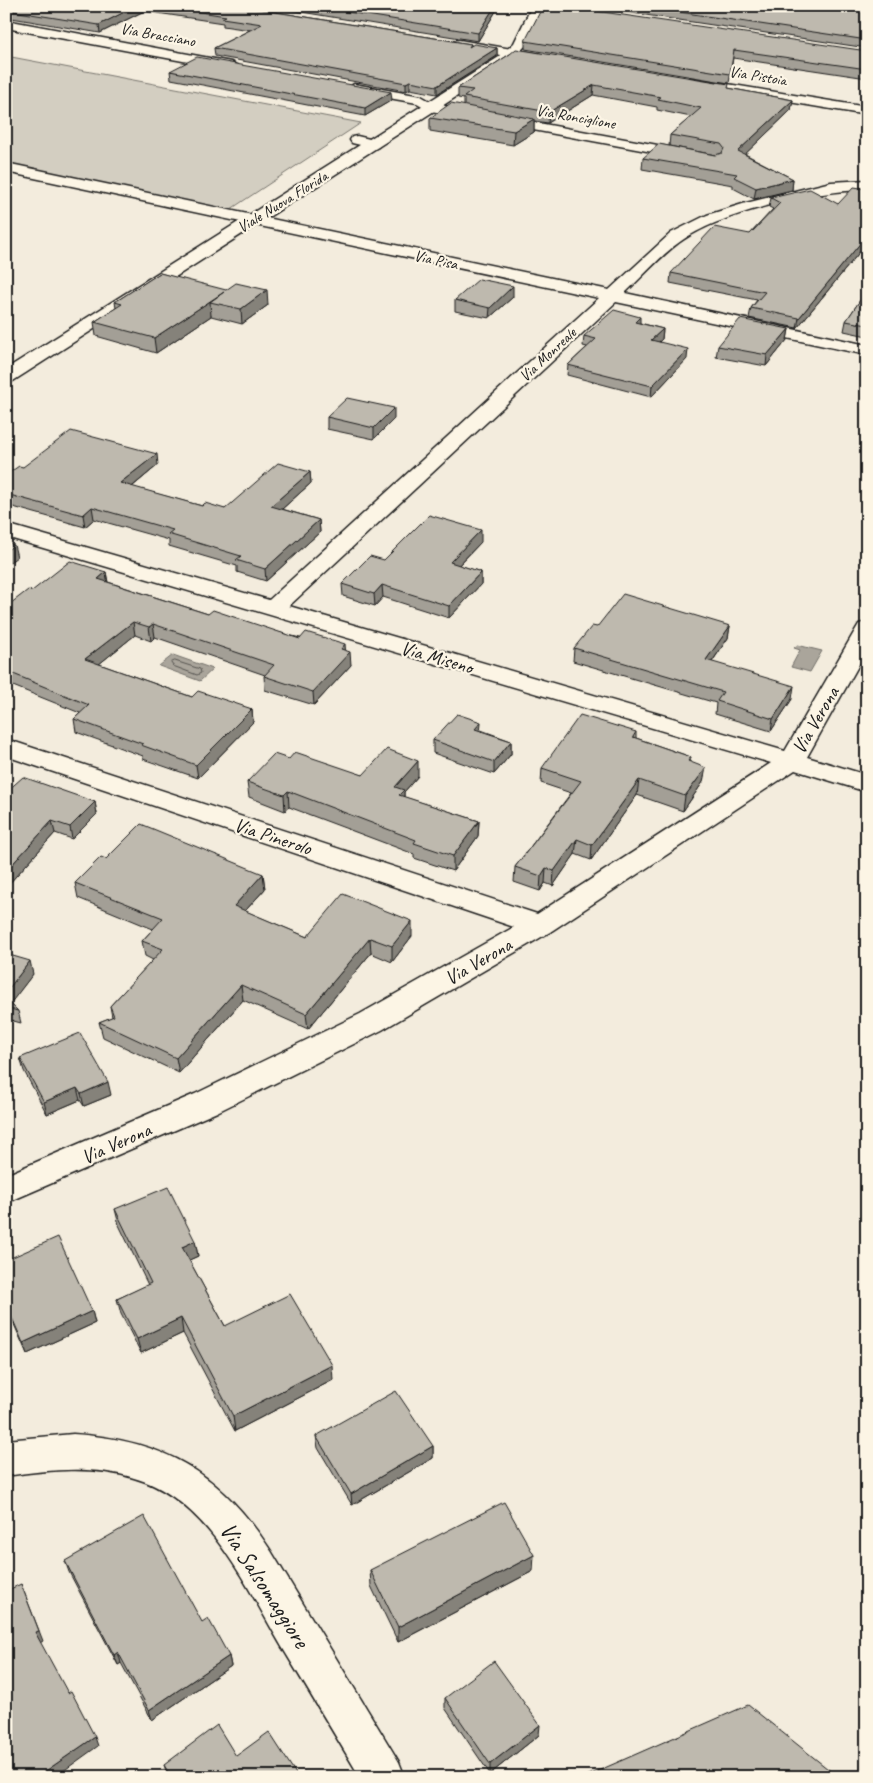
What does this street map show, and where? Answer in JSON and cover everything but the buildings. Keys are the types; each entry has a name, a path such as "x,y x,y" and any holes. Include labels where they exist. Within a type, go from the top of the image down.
{"street":[{"name":"Viale Nuova Florida","path":"6,377 244,218 356,140 426,104 513,53 526,37 538,6"},
{"name":"Via Bracciano","path":"6,24 246,68"},
{"name":"Viale Nuova Florida","path":"6,359 244,218 374,144 496,50 504,38"},
{"path":"448,42 549,59"},
{"name":"Via Pistoia","path":"680,80 867,111"},
{"path":"343,86 426,104"},
{"name":"Via Ronciglione","path":"426,104 705,158"},
{"path":"356,140 374,144"},
{"name":"Via Pisa","path":"6,167 479,269 611,294 867,350"},
{"name":"Via Monreale","path":"273,609 665,244 701,223 729,213 831,187 851,184 867,185"},
{"name":"Via Miseno","path":"6,530 867,784"},
{"name":"Via Verona","path":"6,1190 198,1107 319,1048 413,998 540,925 792,761 867,629"},
{"name":"Via Pinerolo","path":"6,747 540,925"},
{"name":"Via Salsomaggiore","path":"6,1458 60,1452 111,1454 156,1466 190,1487 220,1515 248,1551 384,1777"}],"shaded area":[{"path":"6,56 361,123 228,211 6,164"}],"water":[{"path":"797,645 822,651 810,672 791,667 800,650 794,648"},
{"path":"173,655 213,669 200,681 159,666"}]}
